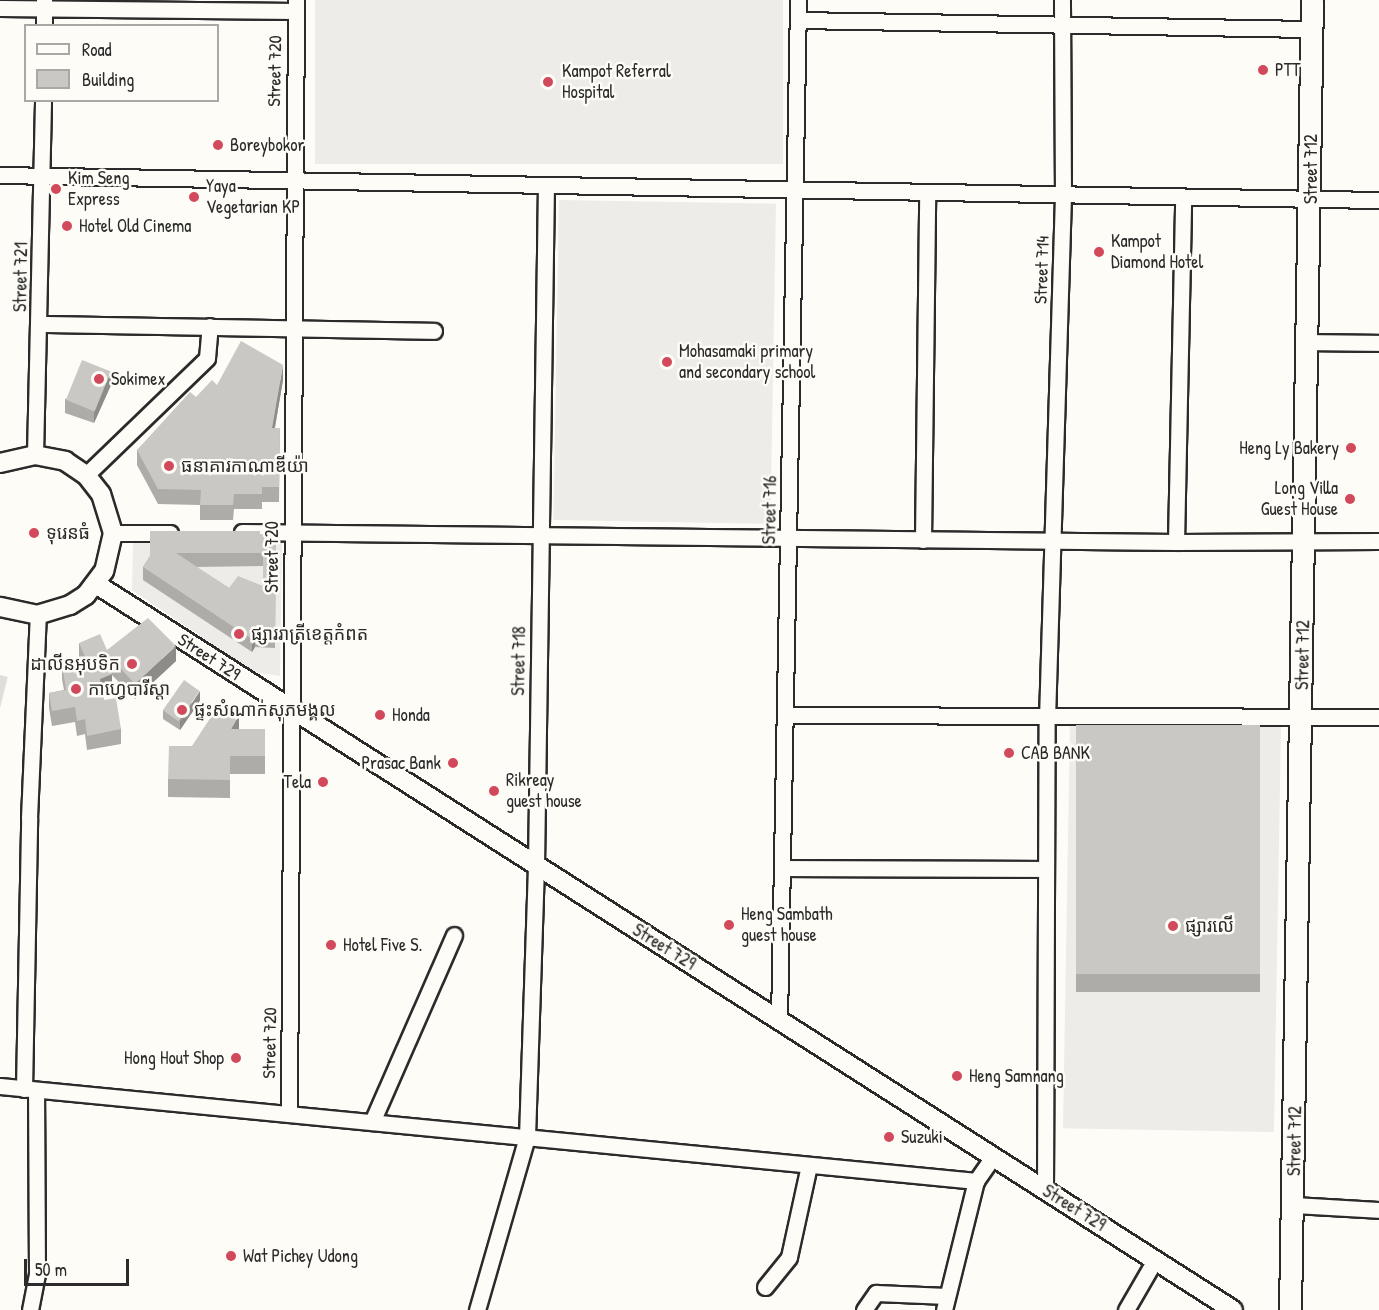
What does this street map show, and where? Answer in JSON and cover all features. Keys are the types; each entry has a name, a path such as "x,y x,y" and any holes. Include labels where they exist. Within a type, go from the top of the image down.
{"highway":[{"name":"Street 712","path":"1290,1310 1309,342 1312,0"}],"main road":[{"path":"0,463 35,455 65,461 86,475 101,494 113,533 108,561 96,584 70,606 38,615 0,607"},
{"name":"Street 729","path":"96,584 1233,1310"}],"street":[{"name":"Street 716","path":"779,1021 798,0"},
{"name":"Street 714","path":"1045,1190 1047,719 1064,195 1062,0"},
{"path":"44,4 44,24"},
{"path":"0,8 44,4 296,5"},
{"name":"Street 720","path":"289,1114 292,328 296,5"},
{"path":"798,20 1311,29"},
{"name":"Street 721","path":"35,455 40,324 43,102"},
{"path":"0,175 293,178 546,186 1183,197 1311,197 1379,200"},
{"name":"Street 718","path":"477,1310 527,1137 536,866 546,186"},
{"path":"923,540 927,192"},
{"path":"1176,542 1183,197"},
{"path":"40,324 434,331"},
{"path":"86,475 207,358 210,326"},
{"path":"1309,342 1379,344"},
{"path":"113,533 185,532"},
{"path":"220,532 1176,542 1379,540"},
{"path":"30,1310 37,1274 30,1089 29,818 38,615"},
{"path":"785,715 1047,719 1379,717"},
{"path":"783,868 1046,869"},
{"path":"372,1122 454,935"},
{"path":"0,1086 976,1181"},
{"path":"864,1310 876,1293 946,1303 976,1181 993,1157"},
{"path":"765,1287 789,1257 809,1165"},
{"path":"1293,1205 1379,1209"},
{"path":"1126,1310 1155,1260"}],"shaded area":[{"name":"Kampot Referral Hospital","path":"315,0 783,0 783,164 315,164"},
{"name":"Mohasamaki primary and secondary school","path":"559,200 776,204 770,524 553,520"},
{"name":"ផ្សាររាត្រីខេត្តកំពត","path":"133,543 282,543 280,676 254,672 132,590"},
{"path":"0,675 8,677 0,708"},
{"name":"ផ្សារលើ","path":"1070,723 1281,727 1274,1132 1063,1128"}],"building":[{"path":"241,341 283,365 272,428 280,428 279,487 262,487 262,494 234,494 233,505 200,505 201,490 158,489 137,450 190,392 196,397 212,380 217,385"},
{"path":"82,360 111,372 95,411 66,400"},
{"path":"150,531 260,531 260,534 276,534 275,634 255,634 252,639 143,567 150,556","holes":["176,553 263,553 263,586 238,576 229,588"]},
{"path":"148,618 176,646 135,684 108,655 112,674 100,679 104,700 116,698 121,729 87,736 85,719 77,721 75,707 52,711 49,693 66,690 62,664 86,659 79,643 100,634 107,650"},
{"path":"184,680 200,691 178,721 163,710"},
{"path":"220,703 239,715 231,729 265,729 265,756 230,756 230,780 168,779 169,746 192,746"},
{"path":"1076,725 1260,725 1260,974 1076,974"}],"place":[{"name":"PTT","path":"1263,70"},
{"name":"Kampot Referral Hospital","path":"548,82"},
{"name":"Boreybokor","path":"218,145"},
{"name":"Kim Seng Express","path":"56,189"},
{"name":"Yaya Vegetarian KP","path":"194,197"},
{"name":"Hotel Old Cinema","path":"67,226"},
{"name":"Kampot Diamond Hotel","path":"1099,252"},
{"name":"Mohasamaki primary and secondary school","path":"667,362"},
{"name":"Sokimex","path":"99,379"},
{"name":"Heng Ly Bakery","path":"1351,448"},
{"name":"ធនាគារកាណាឌីយ៉ា","path":"169,466"},
{"name":"Long Villa Guest House","path":"1350,499"},
{"name":"ទុរេនធំ","path":"34,533"},
{"name":"ផ្សាររាត្រីខេត្តកំពត","path":"239,634"},
{"name":"ដាលីនអុបទិក","path":"132,664"},
{"name":"កាហ្វេបារីស្តា","path":"76,689"},
{"name":"ផ្ទះសំណាក់សុភមង្គល","path":"182,710"},
{"name":"Honda","path":"380,715"},
{"name":"CAB BANK","path":"1009,753"},
{"name":"Prasac Bank","path":"453,763"},
{"name":"Tela","path":"323,782"},
{"name":"Rikreay guest house","path":"494,791"},
{"name":"Heng Sambath guest house","path":"729,925"},
{"name":"ផ្សារលើ","path":"1173,926"},
{"name":"Hotel Five S.","path":"331,945"},
{"name":"Hong Hout Shop","path":"236,1058"},
{"name":"Heng Samnang","path":"957,1076"},
{"name":"Suzuki","path":"889,1137"},
{"name":"Wat Pichey Udong","path":"231,1256"}]}
